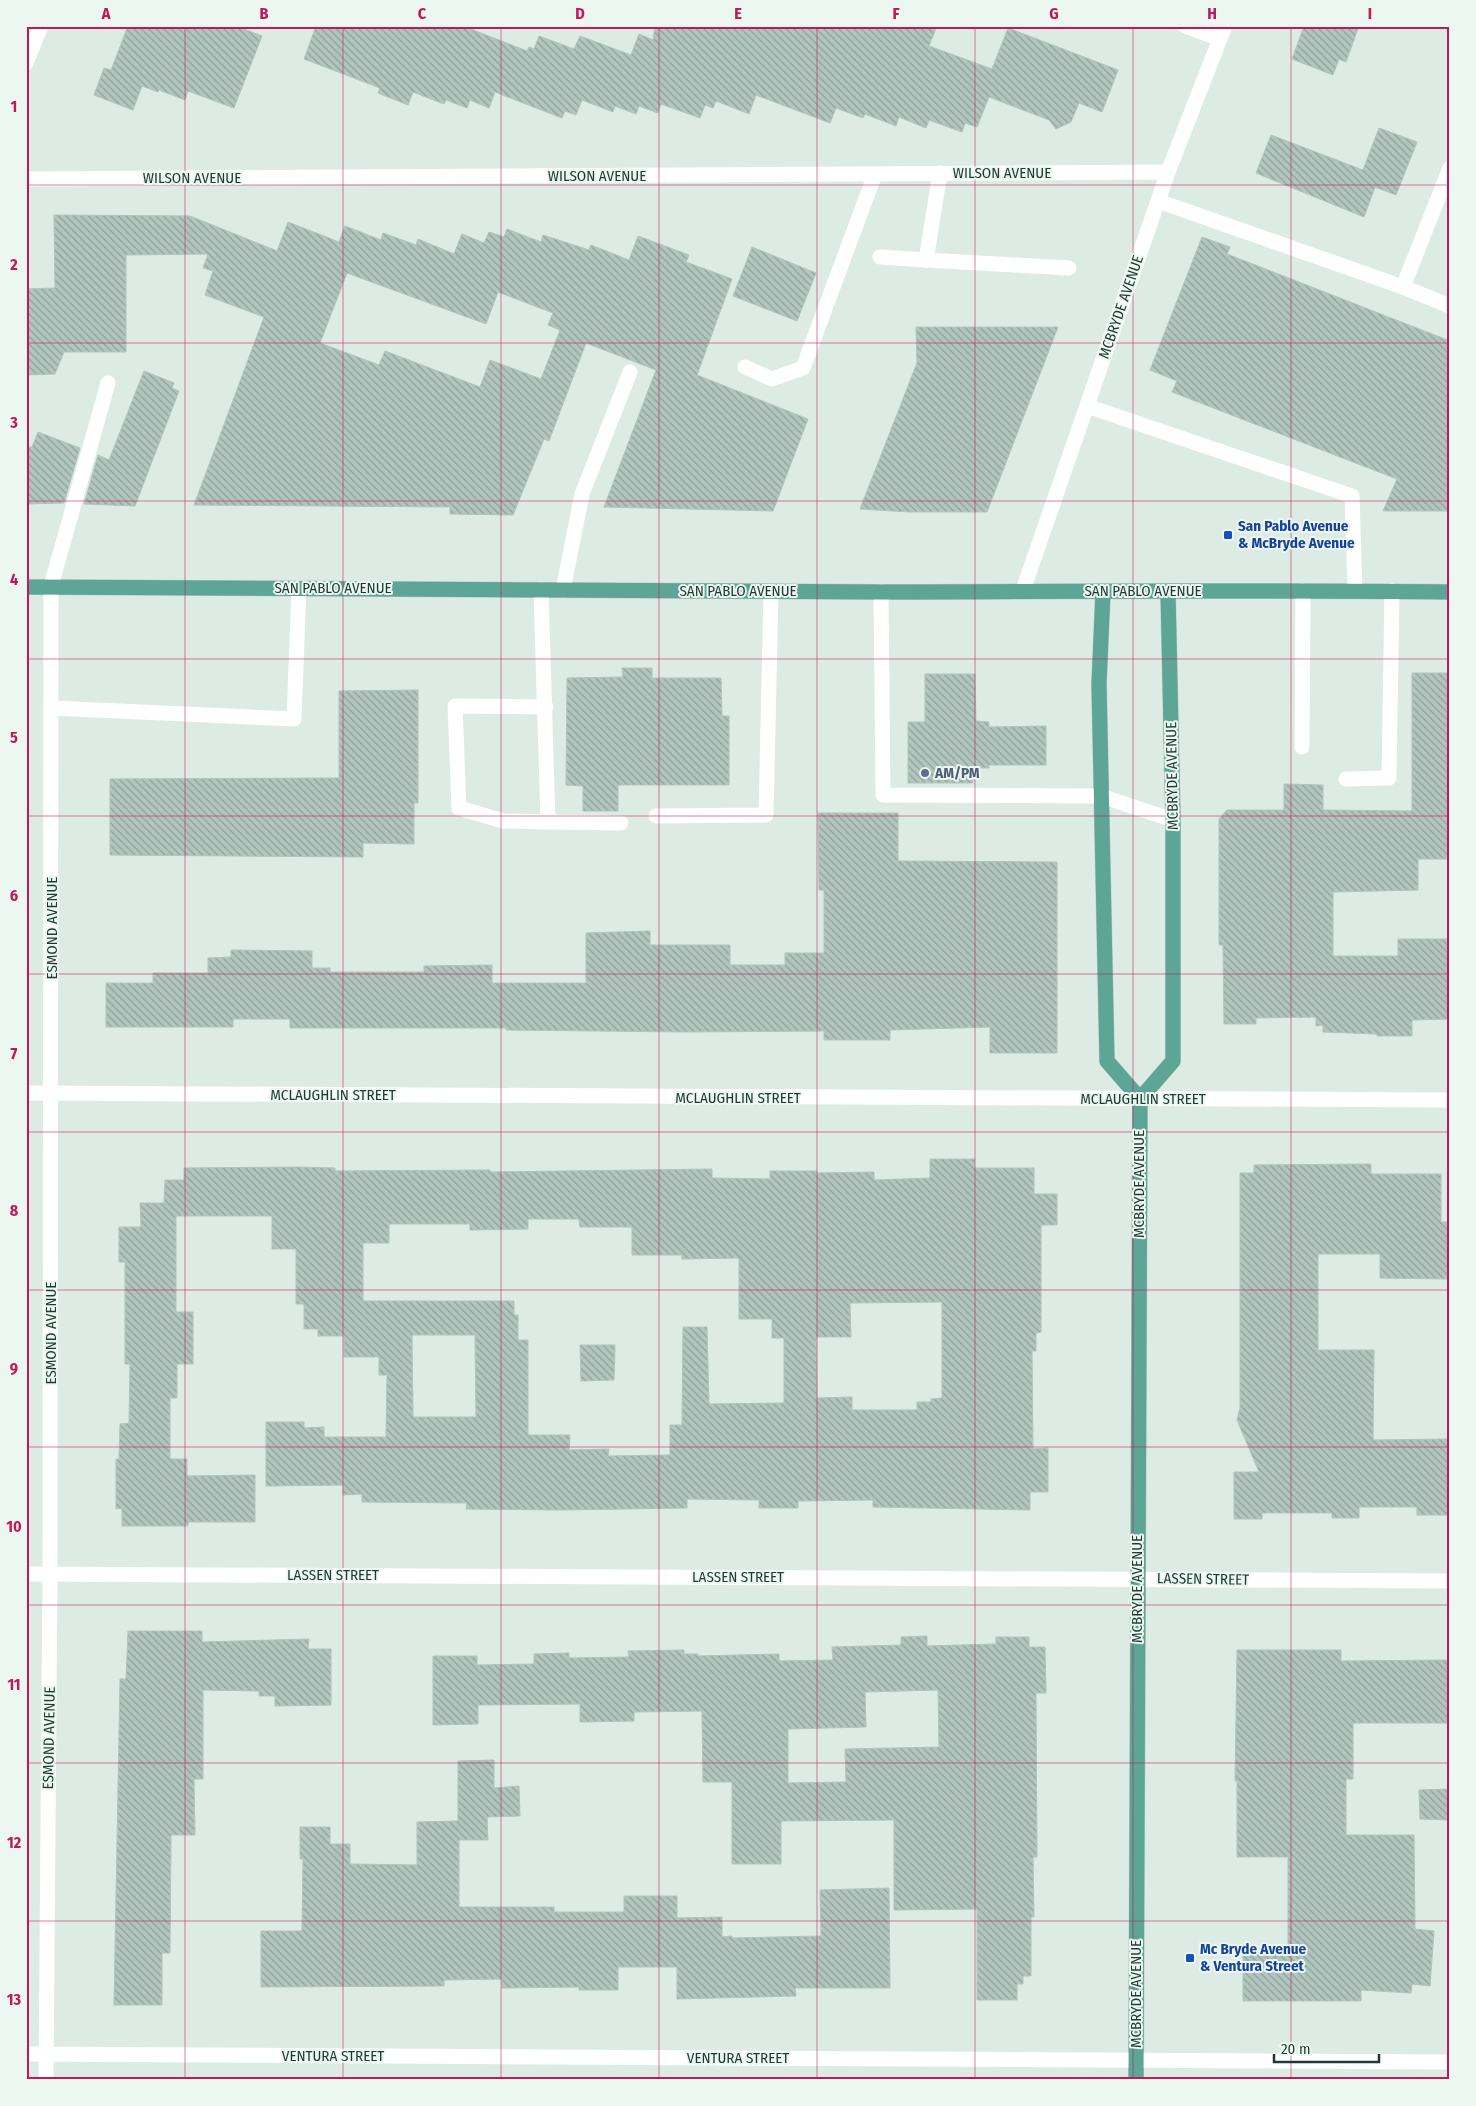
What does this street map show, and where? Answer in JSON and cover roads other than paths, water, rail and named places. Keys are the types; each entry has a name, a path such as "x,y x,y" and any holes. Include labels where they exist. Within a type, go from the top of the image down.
{"main road":[{"name":"SAN PABLO AVENUE","path":"26,587 771,592 1023,590 1104,592 1450,592"},
{"path":"1104,592 1099,684 1107,1061 1140,1099"},
{"name":"MCBRYDE AVENUE","path":"1136,2080 1140,1099 1173,1062 1173,820 1168,592"}],"street":[{"path":"28,55 41,26"},
{"path":"1186,26 1223,33"},
{"name":"MCBRYDE AVENUE","path":"1023,590 1168,172 1223,33"},
{"path":"1403,287 1450,168"},
{"name":"WILSON AVENUE","path":"26,179 1168,172"},
{"path":"926,260 940,173"},
{"path":"745,367 772,378 803,368 875,174"},
{"path":"1158,200 1403,287 1450,306"},
{"path":"880,257 1069,268"},
{"path":"563,590 582,494 630,372"},
{"name":"ESMOND AVENUE","path":"46,2080 50,1574 51,586 108,383"},
{"path":"1087,406 1352,496 1355,591"},
{"path":"52,708 294,718 299,588"},
{"path":"541,590 548,822"},
{"path":"1302,747 1304,591"},
{"path":"1346,778 1390,778 1392,591"},
{"path":"656,816 766,815 771,592"},
{"path":"881,592 884,795 1101,796 1173,820"},
{"path":"546,707 455,706 459,808 502,822 621,823"},
{"name":"MCLAUGHLIN STREET","path":"26,1093 1450,1100"},
{"name":"LASSEN STREET","path":"26,1574 1450,1581"},
{"name":"VENTURA STREET","path":"26,2054 1450,2062"}],"place":[{"name":"San Pablo Avenue & McBryde Avenue","path":"1228,535"},
{"name":"AM/PM","path":"925,773"},
{"name":"Mc Bryde Avenue & Ventura Street","path":"1190,1958"}]}
